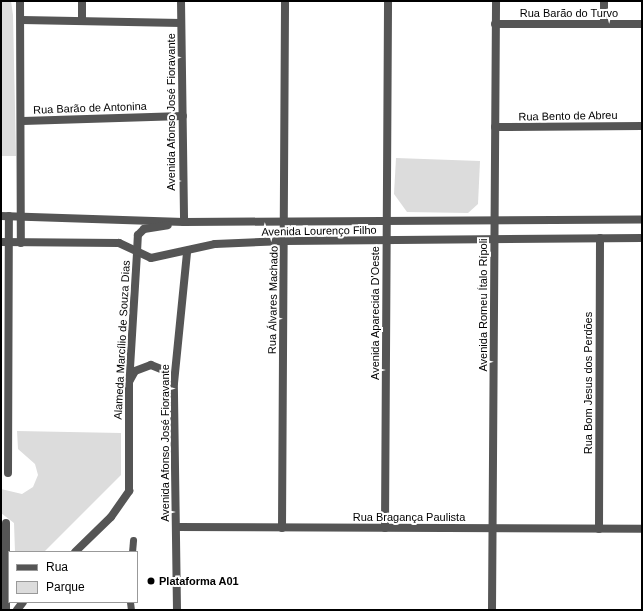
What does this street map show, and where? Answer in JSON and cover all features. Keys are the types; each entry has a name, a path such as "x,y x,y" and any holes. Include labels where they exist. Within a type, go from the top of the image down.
{"street":[{"path":"20,1 22,20 23,121 21,243"},
{"path":"82,1 82,20"},
{"name":"Avenida Afonso José Fioravante","path":"181,1 184,222"},
{"name":"Rua Álvares Machado","path":"282,528 285,241 285,1"},
{"name":"Avenida Aparecida D'Oeste","path":"384,528 388,1"},
{"name":"Avenida Romeu Ítalo Rípoli","path":"492,610 496,1"},
{"path":"604,1 604,24"},
{"path":"22,20 181,23"},
{"name":"Rua Barão do Turvo","path":"495,24 642,24"},
{"name":"Rua Barão de Antonina","path":"23,121 183,116"},
{"name":"Rua Bento de Abreu","path":"495,128 642,126"},
{"path":"5,216 8,473"},
{"name":"Avenida Lourenço Filho","path":"5,216 184,222 387,222 494,218 642,220"},
{"name":"Alameda Marcílio de Souza Dias","path":"76,551 111,517 129,491 129,384 138,235 144,229 184,222"},
{"name":"Avenida Lourenço Filho","path":"5,243 119,244 151,258 187,252 215,244 285,241 387,241 494,237 642,238"},
{"name":"Rua Bom Jesus dos Perdões","path":"599,529 600,238"},
{"name":"Avenida Afonso José Fioravante","path":"177,610 174,383 187,252"},
{"path":"129,384 135,371 151,365 166,371 174,383"},
{"path":"6,523 6,610"},
{"name":"Rua Bragança Paulista","path":"176,527 642,529"}],"lane":[{"path":"132,551 133,540"}],"green space":[{"path":"1,1 11,1 13,15 16,156 1,156"},
{"path":"396,158 480,161 478,204 468,213 407,212 394,194"},
{"path":"17,431 121,433 121,475 45,551 15,551 14,523 1,513 1,489 22,494 33,487 38,475 35,464 18,449"}],"place":[{"name":"Plataforma A01","path":"151,581"}]}
